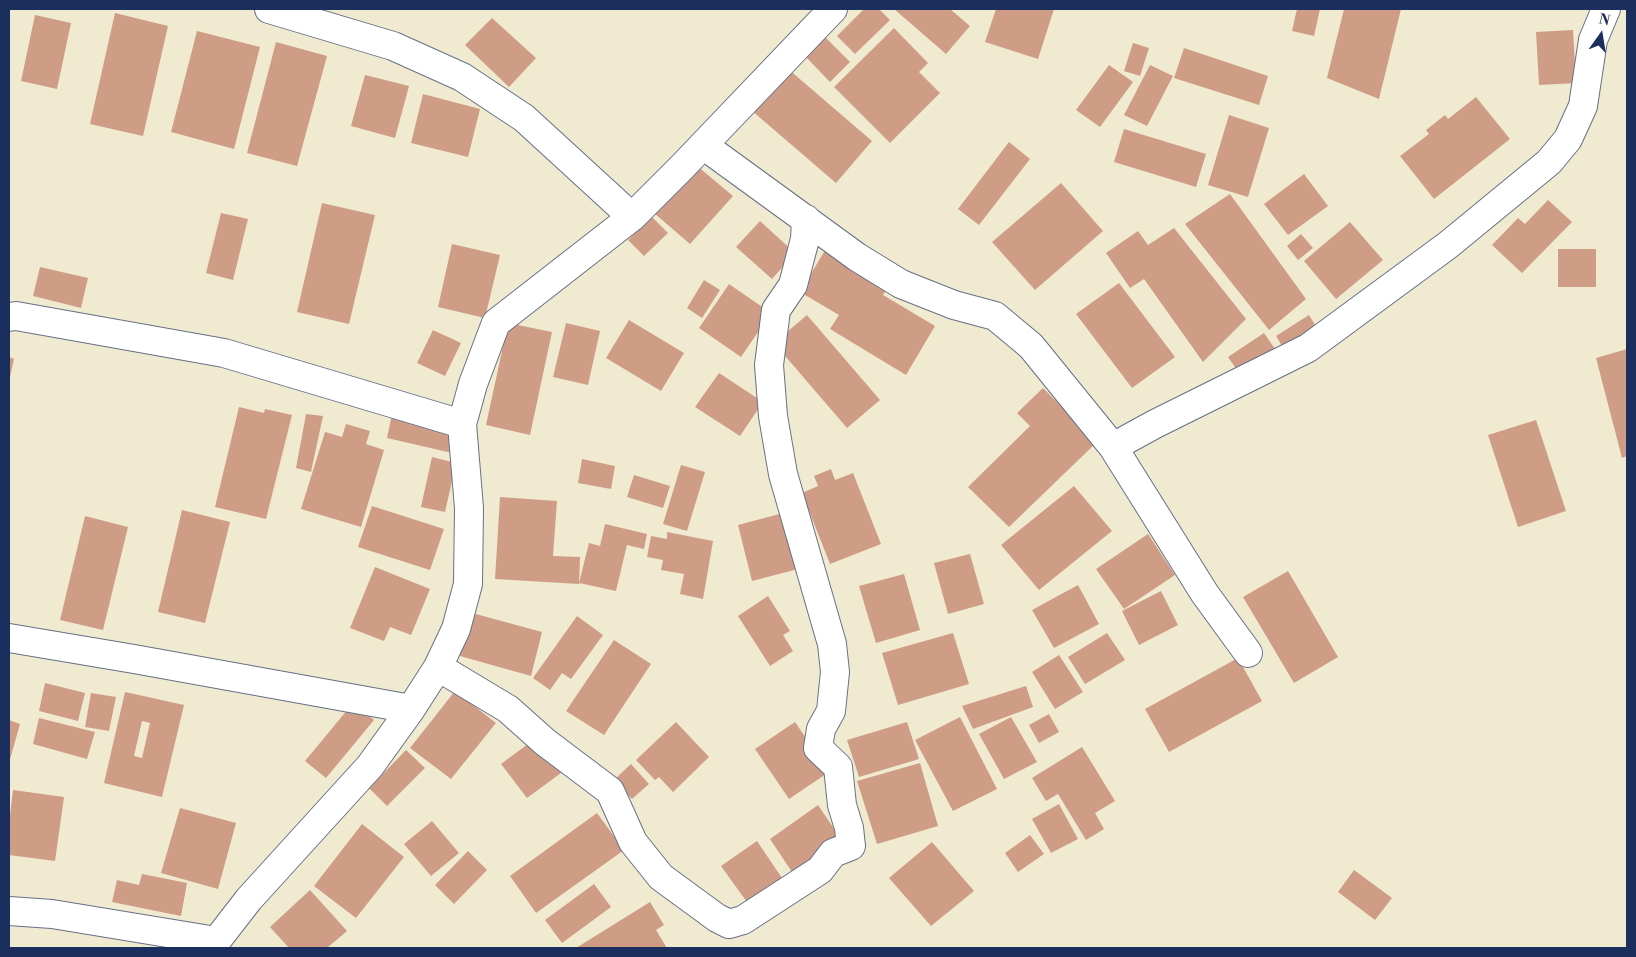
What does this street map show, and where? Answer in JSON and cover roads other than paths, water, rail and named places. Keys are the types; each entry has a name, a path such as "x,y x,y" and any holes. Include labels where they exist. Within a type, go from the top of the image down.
{"street":[{"path":"269,9 393,46 462,77 524,118 632,217"},
{"path":"9,911 52,914 214,945 249,899 370,766 438,667 456,629 468,584 469,508 462,424 472,384 496,323 632,217 833,9"},
{"path":"1113,447 1308,348 1448,245 1549,162 1568,139 1583,106 1594,40 1606,9"},
{"path":"703,145 857,257 901,284 954,305 995,316 1031,346 1113,447 1205,594 1248,653"},
{"path":"438,667 508,709 545,742 610,791 633,842 661,877 717,918 729,924 743,920 820,870 833,852 851,846 849,828 842,805 838,767 818,748 821,729 831,710 836,672 832,644 783,474 773,416 770,382 769,364 776,310 793,285 805,239 806,219"},
{"path":"9,317 16,316 224,353 462,424"},
{"path":"9,638 411,708"}]}
